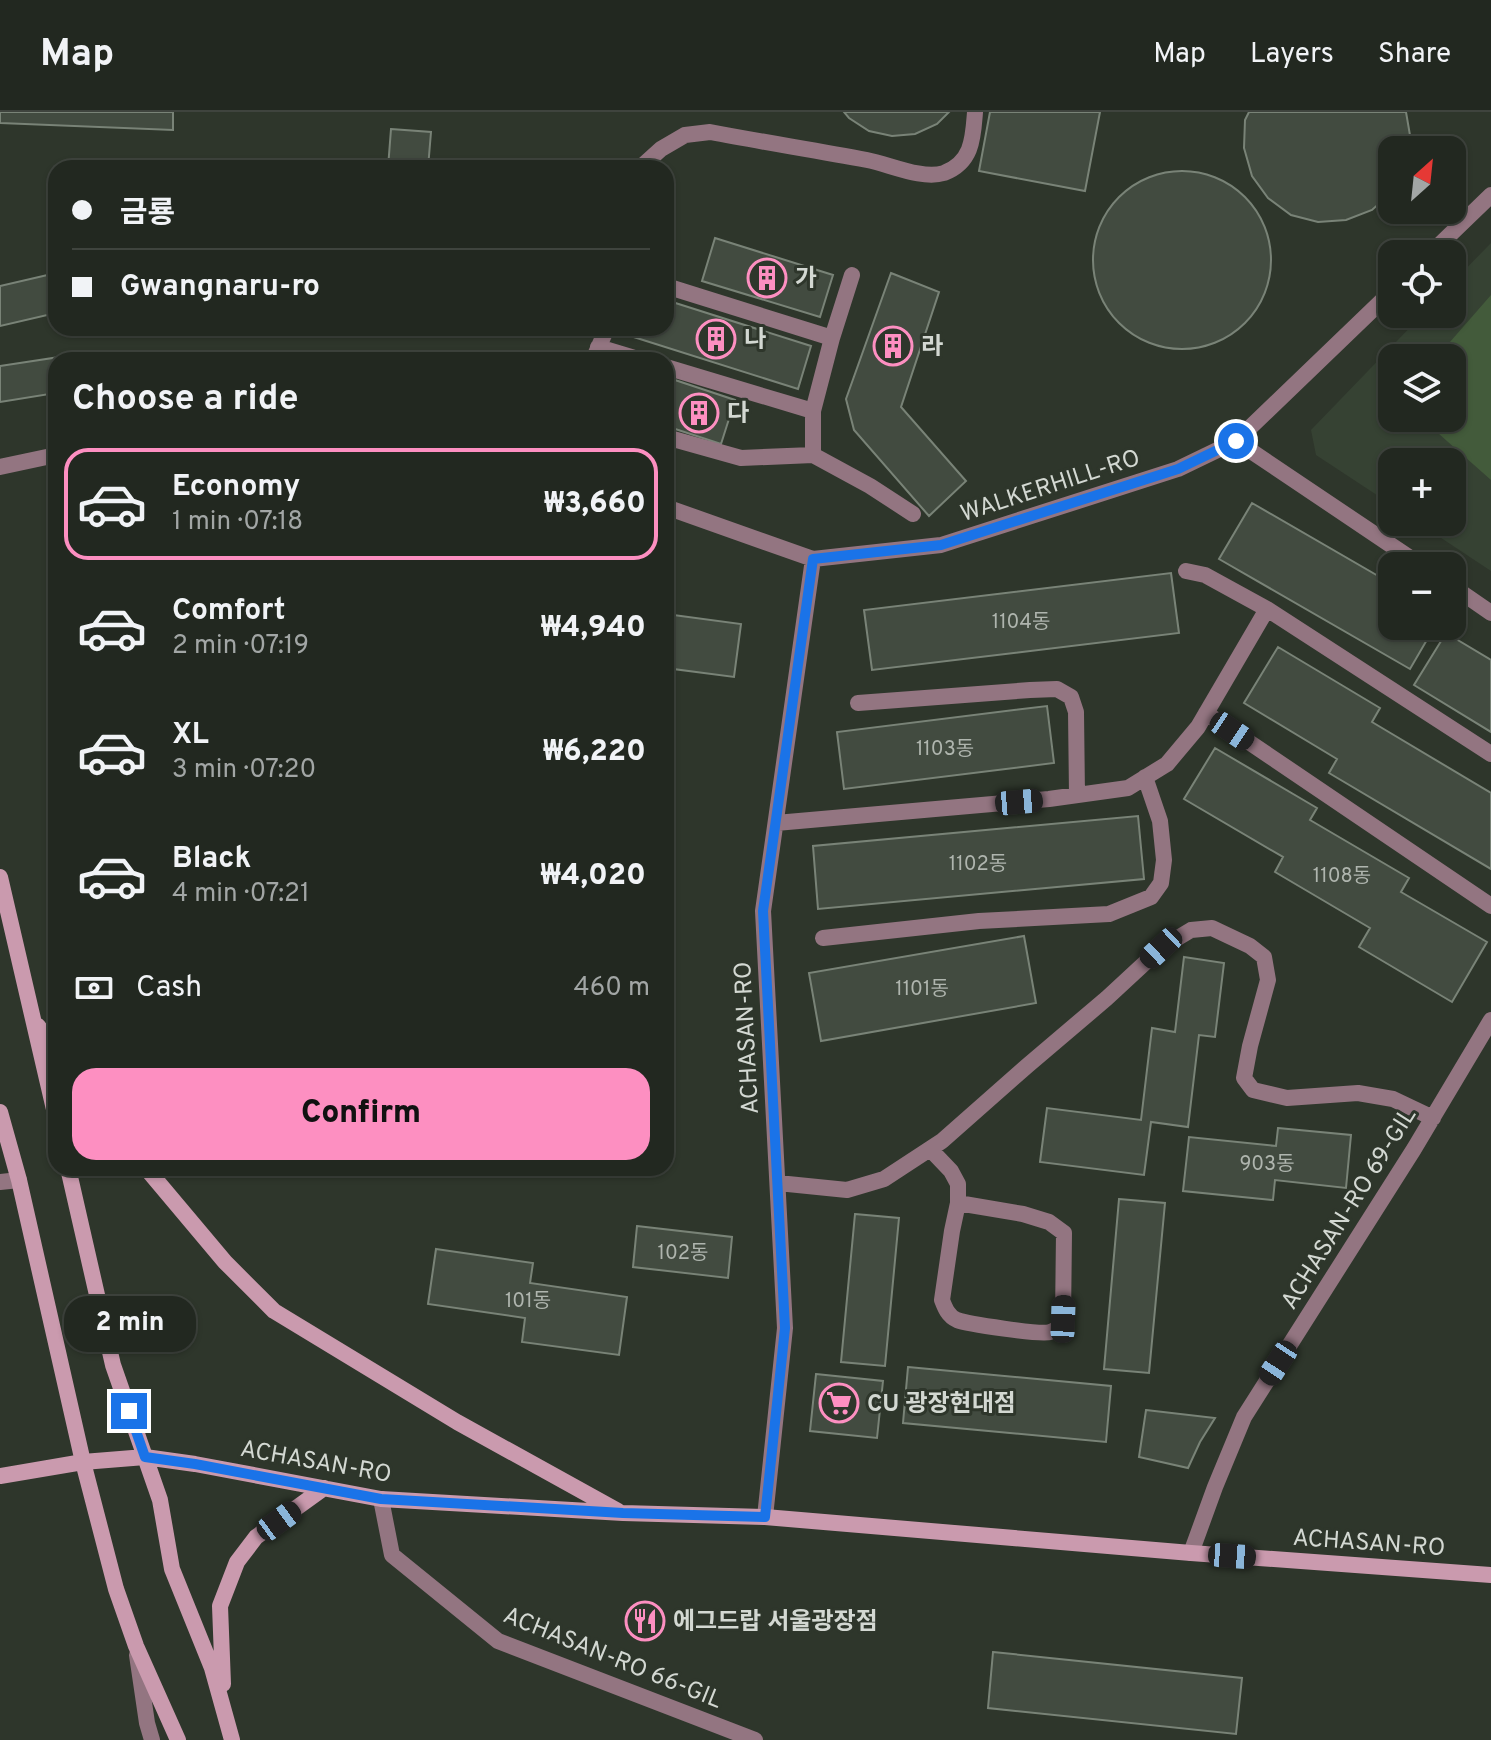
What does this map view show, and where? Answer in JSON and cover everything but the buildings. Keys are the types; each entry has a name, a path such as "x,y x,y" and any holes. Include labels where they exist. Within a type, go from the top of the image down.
{"main road":[{"path":"0,877 48,1084"},
{"path":"33,1020 48,1040"},
{"path":"0,1112 116,1589 136,1646 176,1734"},
{"path":"70,1176 113,1365 160,1500 172,1569 212,1668 232,1740"},
{"path":"153,1176 225,1262 274,1311 457,1422 623,1513"},
{"name":"ACHASAN-RO","path":"0,1476 83,1462 145,1457 381,1499 623,1513 765,1517 1491,1575"},
{"path":"225,1714 220,1606 237,1562 256,1537 324,1488"}],"street":[{"path":"649,160 685,135 710,132 871,161 930,176 946,172 961,162 972,144 975,112"},
{"path":"1444,240 1491,195"},
{"path":"813,455 813,411 852,275"},
{"path":"674,289 832,338"},
{"name":"WALKERHILL-RO","path":"674,510 813,559 941,545 1178,469 1236,441 1378,304"},
{"path":"674,369 813,411"},
{"path":"674,439 741,458 813,455 913,514"},
{"path":"1236,441 1401,552"},
{"path":"0,467 48,457"},
{"name":"ACHASAN-RO","path":"765,1517 785,1328 763,911 813,559"},
{"path":"1186,571 1205,575 1267,609 1491,754"},
{"path":"1466,596 1491,613"},
{"path":"776,823 1128,788 1167,764 1198,727 1267,609"},
{"path":"858,703 1057,689 1071,697 1076,712 1077,795"},
{"path":"1206,713 1491,906"},
{"path":"823,938 979,921 1109,914 1151,897 1161,883 1164,860 1160,821 1145,777"},
{"path":"778,1183 847,1190 884,1179 942,1141 1161,948 1191,930 1212,928 1250,946 1264,957 1268,980 1244,1078 1253,1090 1287,1098 1358,1093 1393,1099 1433,1118"},
{"name":"ACHASAN-RO 69-GIL","path":"1191,1553 1244,1417 1433,1118 1491,1020"},
{"path":"930,1149 951,1171 958,1184 958,1203 942,1300 946,1310 956,1319 985,1325 1048,1334 1058,1329 1063,1319 1064,1233 1049,1222 1023,1214 958,1203"},
{"path":"0,1182 19,1180"},
{"name":"ACHASAN-RO 66-GIL","path":"381,1499 392,1555 498,1641 755,1740"},
{"path":"136,1646 152,1740"}],"shaded area":[{"path":"1491,243 1491,571 1438,536 1466,536 1466,448 1378,448 1378,496 1316,455 1311,430 1378,361 1378,432 1466,432 1466,344 1394,344 1409,328 1466,328 1466,269"}],"green space":[{"path":"1491,295 1491,480 1466,458 1466,448 1455,448 1437,432 1466,432 1466,344 1448,344 1462,328 1466,328 1466,324"}],"place":[{"name":"가","path":"767,278"},
{"name":"나","path":"716,339"},
{"name":"라","path":"893,346"},
{"name":"다","path":"699,413"},
{"name":"CU 광장현대점","path":"839,1403"},
{"name":"에그드랍 서울광장점","path":"645,1621"}],"route":[{"path":"129,1411 145,1457 381,1499 623,1513 765,1517 785,1328 763,911 813,559 941,545 1178,469 1236,441"}]}
